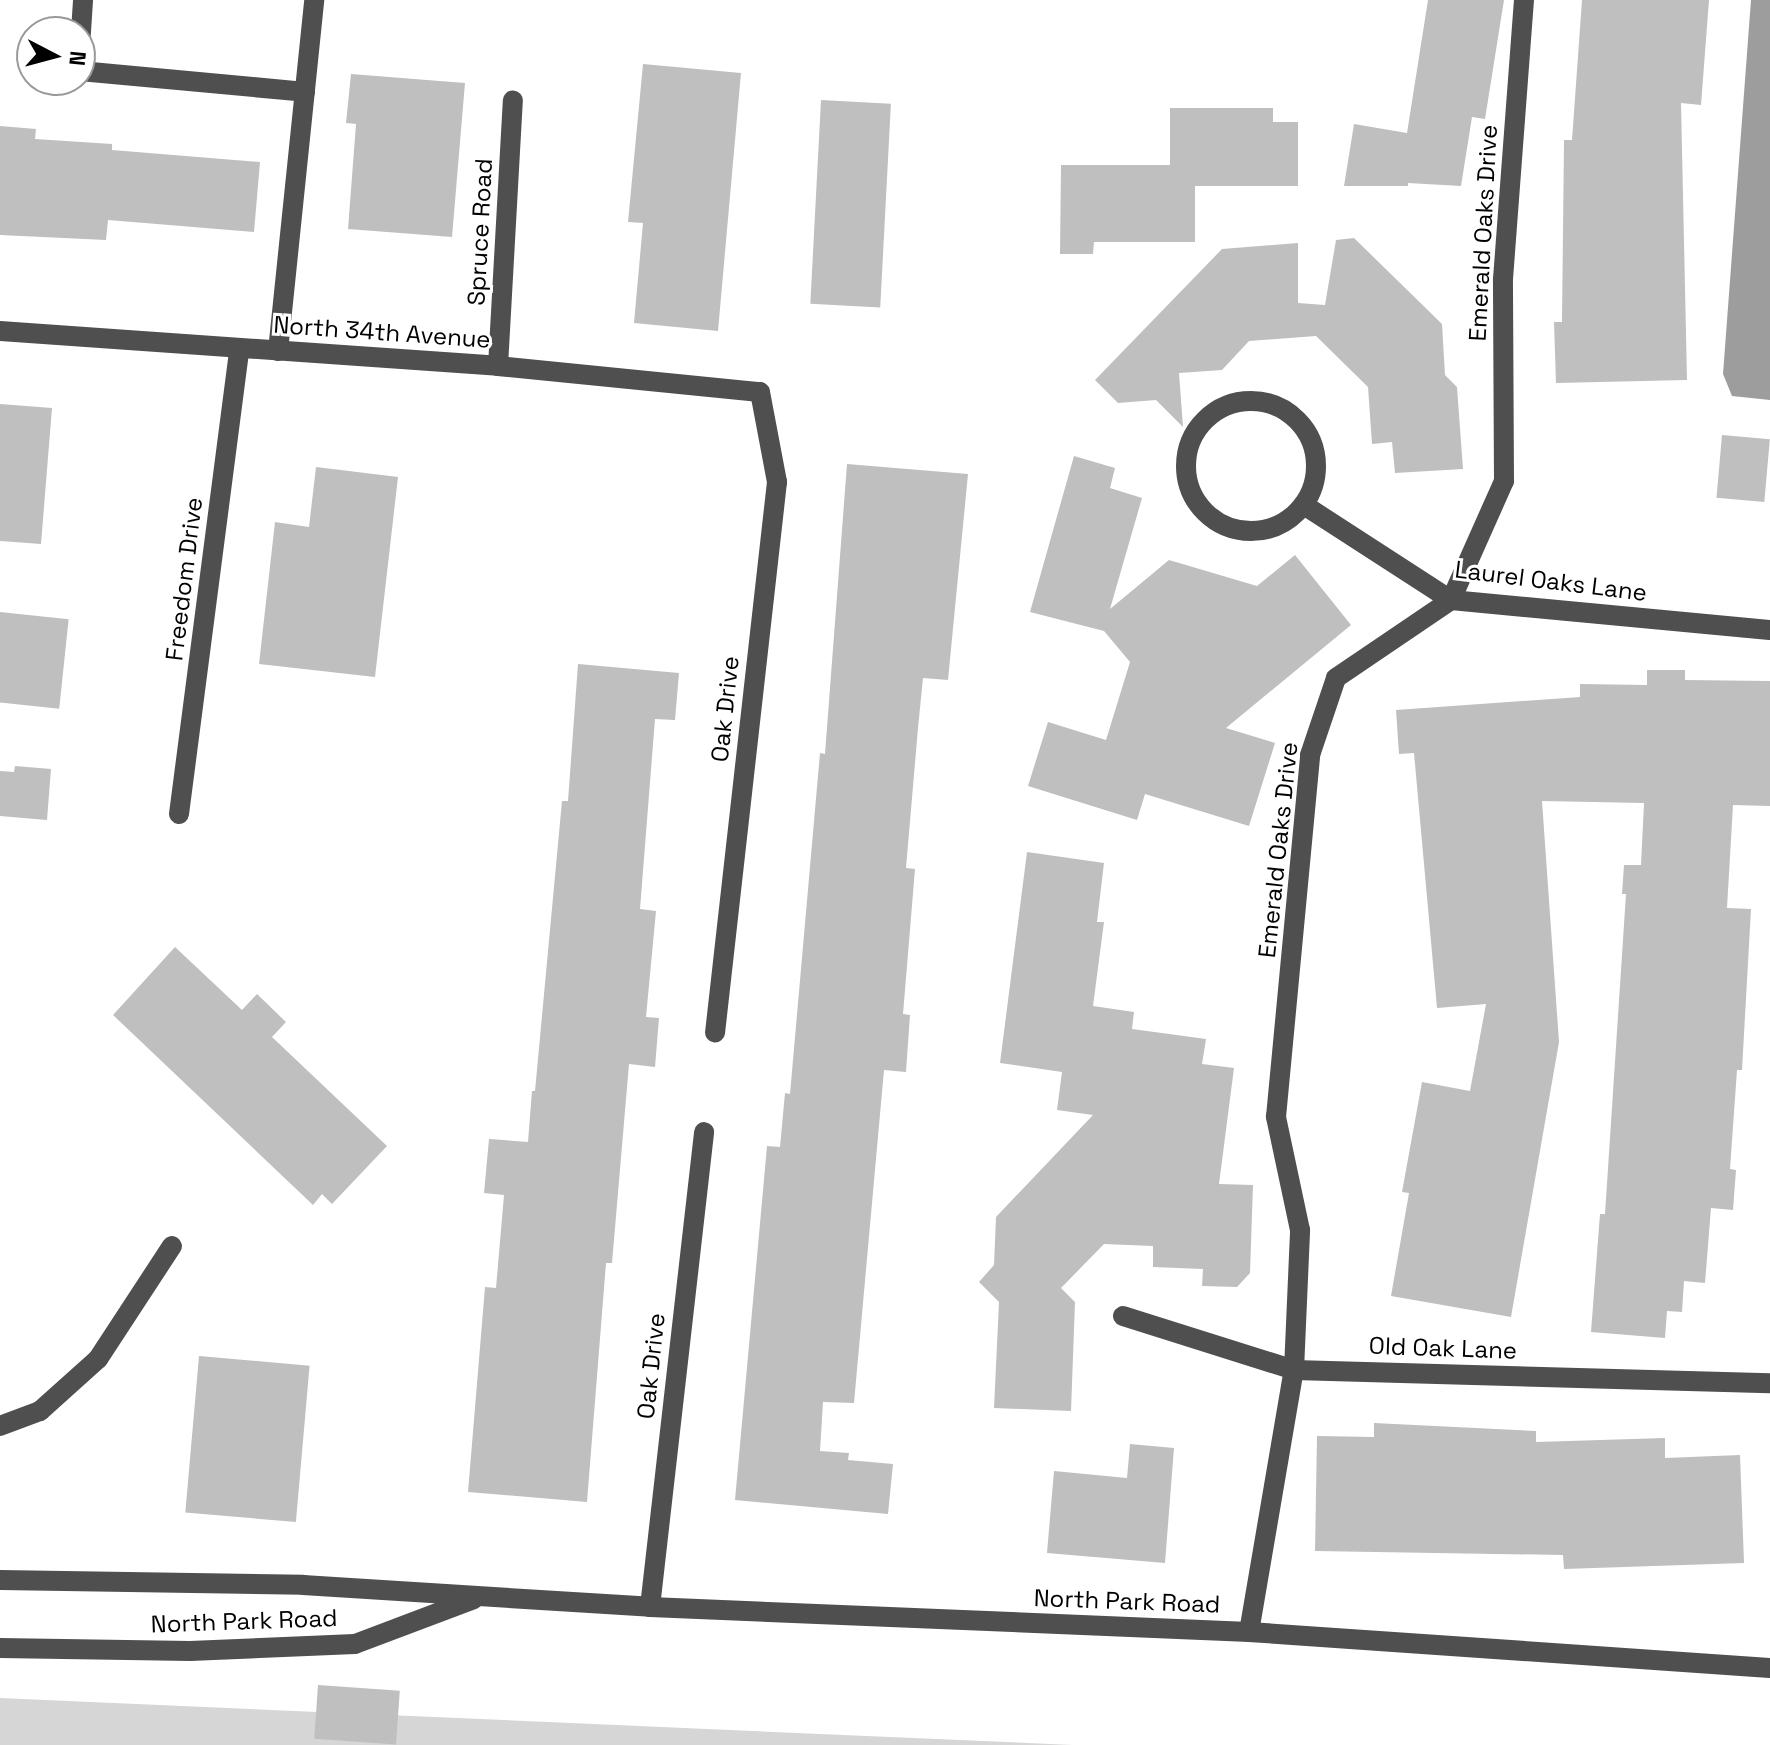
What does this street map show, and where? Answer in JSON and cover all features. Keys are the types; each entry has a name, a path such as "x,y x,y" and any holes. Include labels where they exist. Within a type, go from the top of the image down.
{"street":[{"path":"278,351 314,0"},
{"name":"Emerald Oaks Drive","path":"1249,1632 1294,1370 1300,1230 1276,1117 1310,755 1336,678 1451,600 1504,481 1503,279 1524,0"},
{"path":"96,72 305,92"},
{"name":"Spruce Road","path":"498,366 513,100"},
{"name":"North 34th Avenue","path":"0,331 498,366 760,392"},
{"name":"Freedom Drive","path":"179,814 239,350"},
{"name":"Oak Drive","path":"715,1033 777,482 760,392"},
{"path":"1240,401 1266,402 1290,412 1307,431 1316,456 1315,481 1304,505 1286,523 1262,531 1236,530 1212,520 1195,501 1186,477 1187,451 1198,428 1216,410 1240,401"},
{"name":"Laurel Oaks Lane","path":"1304,505 1451,600 1770,630"},
{"name":"Oak Drive","path":"650,1607 704,1132"},
{"path":"0,1426 40,1411 98,1359 172,1246"},
{"name":"Old Oak Lane","path":"1123,1316 1294,1370 1770,1383"},
{"name":"North Park Road","path":"0,1580 303,1585 650,1607 1249,1632 1770,1668"},
{"name":"North Park Road","path":"0,1648 190,1651 355,1644 481,1596"}],"shaded area":[{"path":"1751,0 1770,0 1770,400 1732,396 1723,374"},
{"path":"0,1698 1073,1745 0,1745"}],"building":[{"path":"1428,0 1504,0 1485,119 1472,117 1461,186 1408,183 1408,186 1344,186 1354,124 1407,133"},
{"path":"1582,0 1709,0 1701,105 1681,103 1687,380 1556,383 1554,322 1562,322 1564,140 1572,140"},
{"path":"643,64 741,73 718,331 634,323 643,223 628,222"},
{"path":"351,74 465,83 452,237 348,229 356,124 346,123"},
{"path":"821,100 891,104 880,307 810,304"},
{"path":"1170,108 1273,108 1273,122 1298,122 1298,186 1195,186 1195,242 1094,242 1093,254 1060,254 1061,165 1170,165"},
{"path":"0,126 36,129 35,139 112,144 112,150 260,162 254,232 108,220 106,240 0,235"},
{"path":"1354,238 1442,324 1445,375 1457,387 1463,469 1395,473 1392,442 1372,444 1368,387 1316,336 1249,341 1222,370 1179,373 1183,427 1156,400 1118,403 1095,380 1222,249 1298,243 1298,303 1325,305 1336,240"},
{"path":"0,404 52,408 41,544 0,541"},
{"path":"1722,435 1770,439 1764,502 1717,498"},
{"path":"1074,456 1115,468 1110,488 1142,498 1110,609 1169,560 1257,586 1295,555 1351,625 1226,728 1275,743 1249,826 1145,794 1137,820 1028,786 1048,722 1106,740 1130,662 1104,631 1030,612"},
{"path":"847,464 968,474 948,680 923,678 906,868 915,869 903,1014 910,1015 906,1072 884,1070 854,1403 823,1402 820,1451 849,1453 848,1460 893,1464 888,1514 735,1500 767,1146 780,1147 785,1093 790,1094 820,753 825,754"},
{"path":"316,467 398,477 375,677 259,664 275,522 309,527"},
{"path":"0,612 69,619 59,709 0,702"},
{"path":"578,664 679,673 675,720 655,719 640,909 656,911 646,1017 659,1018 655,1067 629,1064 612,1263 606,1263 587,1502 468,1492 485,1287 496,1288 504,1195 484,1193 489,1139 528,1142 562,801 568,801"},
{"path":"1647,670 1685,670 1685,680 1770,681 1770,806 1733,805 1727,908 1751,909 1742,1070 1737,1070 1730,1169 1736,1170 1733,1210 1711,1208 1705,1283 1684,1281 1682,1312 1667,1311 1665,1338 1591,1332 1600,1214 1605,1214 1626,894 1622,894 1624,865 1641,865 1644,803 1542,801 1559,1042 1511,1317 1391,1296 1409,1193 1402,1192 1422,1082 1470,1091 1486,1004 1437,1008 1414,753 1399,754 1396,710 1580,697 1580,684 1647,685"},
{"path":"15,766 51,769 47,820 0,816 0,771 14,772"},
{"path":"1027,852 1104,863 1097,922 1104,922 1093,1006 1134,1012 1132,1029 1206,1039 1202,1064 1234,1068 1219,1184 1253,1185 1250,1273 1237,1287 1202,1286 1203,1269 1153,1267 1153,1246 1104,1244 1061,1288 1075,1302 1071,1411 994,1408 999,1302 979,1282 994,1265 996,1217 1093,1115 1057,1110 1062,1072 1000,1063"},
{"path":"175,947 242,1010 257,994 286,1022 272,1037 387,1146 332,1204 322,1194 313,1205 113,1015"},
{"path":"199,1356 310,1366 296,1522 185,1512"},
{"path":"1374,1423 1536,1431 1536,1442 1665,1438 1665,1458 1740,1455 1744,1563 1564,1569 1563,1555 1315,1551 1317,1436 1374,1437"},
{"path":"1130,1444 1174,1448 1165,1563 1047,1553 1054,1471 1127,1478"},
{"path":"318,1685 400,1691 396,1745 314,1739"}]}
